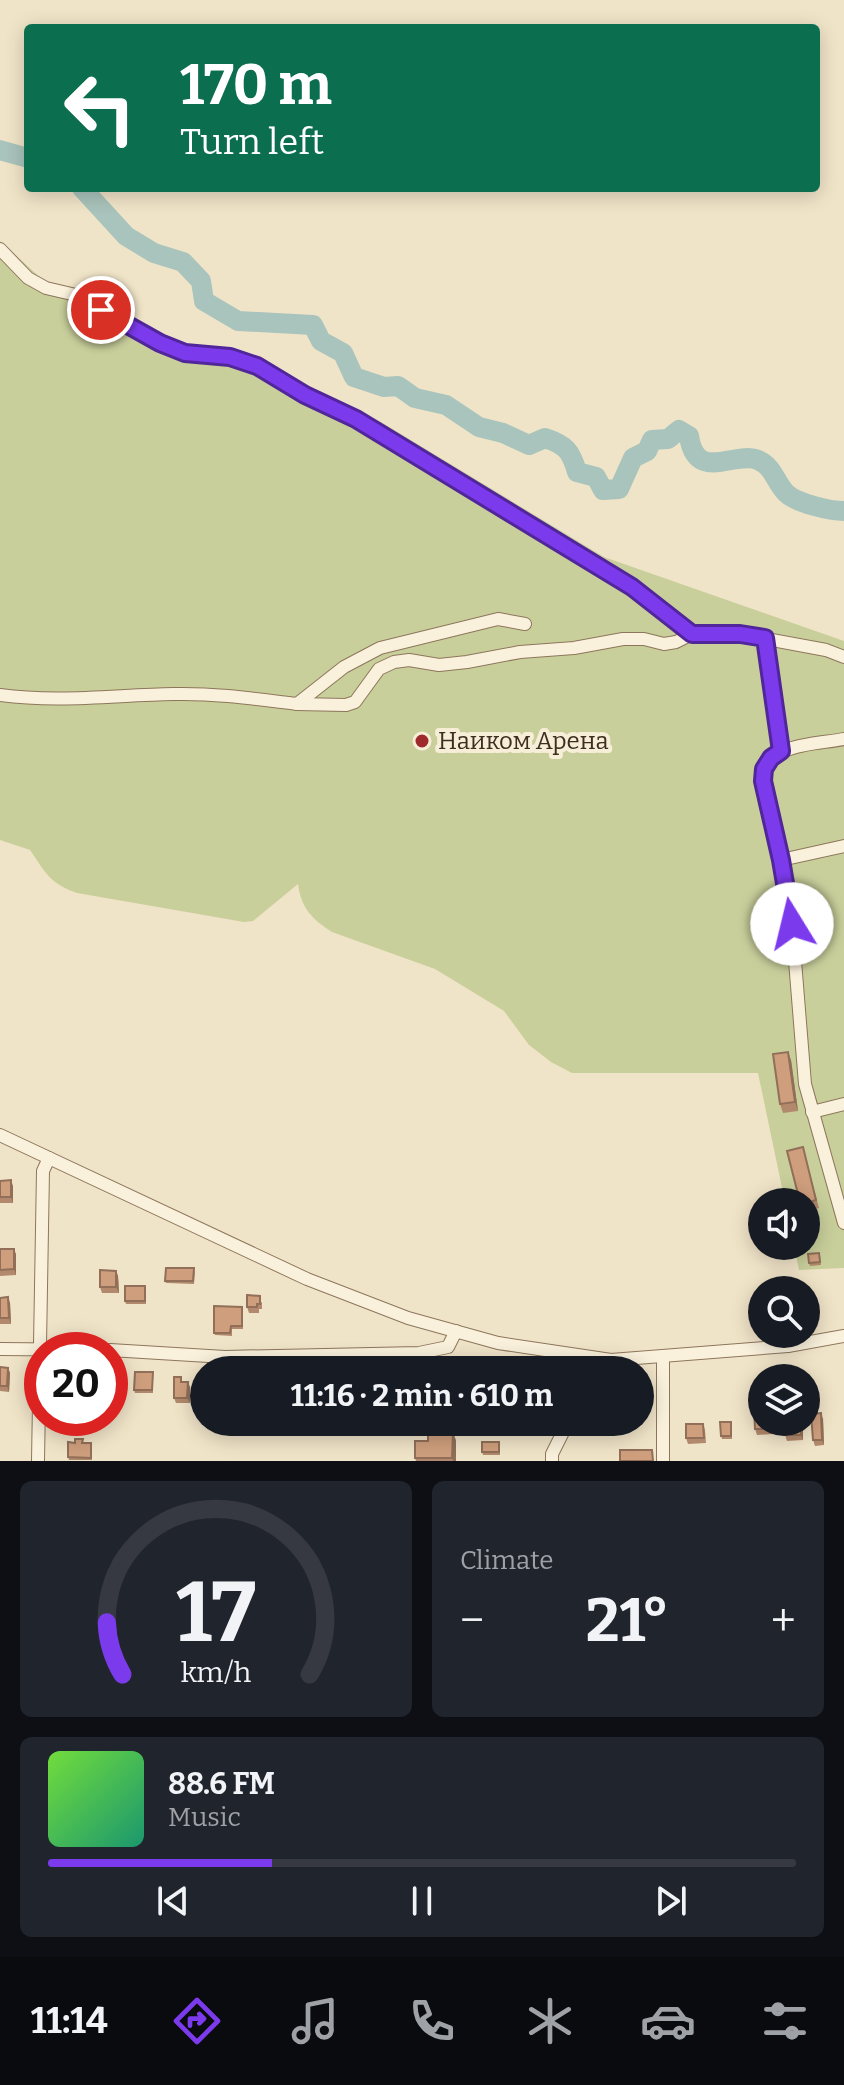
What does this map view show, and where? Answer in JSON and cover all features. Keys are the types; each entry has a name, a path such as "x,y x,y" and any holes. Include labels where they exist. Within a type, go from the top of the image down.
{"street":[{"path":"0,249 28,278 46,288 76,295 160,343 185,353 230,357 257,366 305,395 356,419 632,587 692,634"},
{"path":"297,704 344,667 380,648 498,619 525,624"},
{"path":"0,695 69,699 222,695 297,704 346,705 355,702 379,669 394,662 409,660 439,665 623,639 644,639 664,644 692,634 740,634 826,650 844,657"},
{"path":"765,638 781,751"},
{"path":"844,739 781,751 771,758 764,769 763,781 792,924 802,1066 844,1223"},
{"path":"781,860 844,846"},
{"path":"812,1112 844,1104"},
{"path":"0,1135 307,1279 408,1318 498,1343 563,1356"},
{"path":"41,1332 43,1171 49,1158"},
{"path":"128,1351 225,1357 419,1353 448,1347 456,1331"},
{"path":"654,1358 788,1346 844,1336"},
{"path":"0,1349 24,1348"},
{"path":"663,1357 663,1461"},
{"path":"38,1461 39,1436"},
{"path":"552,1461 561,1436"}],"green space":[{"name":"Наиком Арена","path":"0,241 44,281 86,292 182,345 235,351 381,422 604,557 844,641 844,1268 799,1270 797,1260 820,1260 820,1188 782,1188 758,1073 572,1073 529,1045 504,1011 435,969 332,932 305,906 298,884 253,921 244,922 77,893 54,881 30,850 0,840"}],"building":[{"path":"788,1052 795,1102 780,1104 773,1054"},
{"path":"803,1147 813,1188 796,1188 787,1151"},
{"path":"11,1180 11,1197 0,1197 0,1181"},
{"path":"0,1249 14,1249 14,1269 0,1270"},
{"path":"166,1268 194,1268 193,1281 165,1281"},
{"path":"100,1270 116,1271 116,1287 100,1287"},
{"path":"125,1286 145,1286 145,1301 125,1301"},
{"path":"247,1295 260,1296 260,1304 247,1307"},
{"path":"8,1297 9,1318 0,1318 0,1298"},
{"path":"214,1306 242,1307 242,1326 231,1326 230,1333 214,1333"},
{"path":"0,1367 8,1368 7,1386 0,1386"},
{"path":"135,1372 153,1372 152,1390 134,1390"},
{"path":"174,1377 188,1382 187,1398 174,1398"},
{"path":"820,1413 822,1440 813,1440 813,1436 820,1436"},
{"path":"720,1422 731,1422 731,1436 721,1436"},
{"path":"686,1424 703,1424 704,1438 686,1438"},
{"path":"428,1436 453,1436 452,1458 415,1458 415,1441 428,1441"},
{"path":"75,1439 91,1443 91,1458 68,1457 68,1442 75,1443"},
{"path":"482,1442 499,1442 499,1452 482,1452"},
{"path":"620,1450 652,1450 653,1461 620,1461"}],"waterway":[{"path":"0,150 24,157"},
{"path":"86,192 126,236 154,253 183,262 201,281 204,301 238,321 313,325 321,341 343,353 354,377 384,387 398,386 415,398 446,405 479,427 503,433 529,445 545,438 552,441 567,450 577,472 596,477 603,490 619,489 633,458 647,451 652,440 668,439 679,430 689,436 693,450 700,459 708,462 758,460 768,467 791,497 814,506 844,511"}],"place":[{"name":"Наиком Арена","path":"422,741"}],"route":[{"path":"101,310 160,343 185,353 230,357 257,366 305,395 356,419 651,599 692,634 740,634 765,638 781,751 771,758 764,769 764,794 781,860 792,924"}]}
